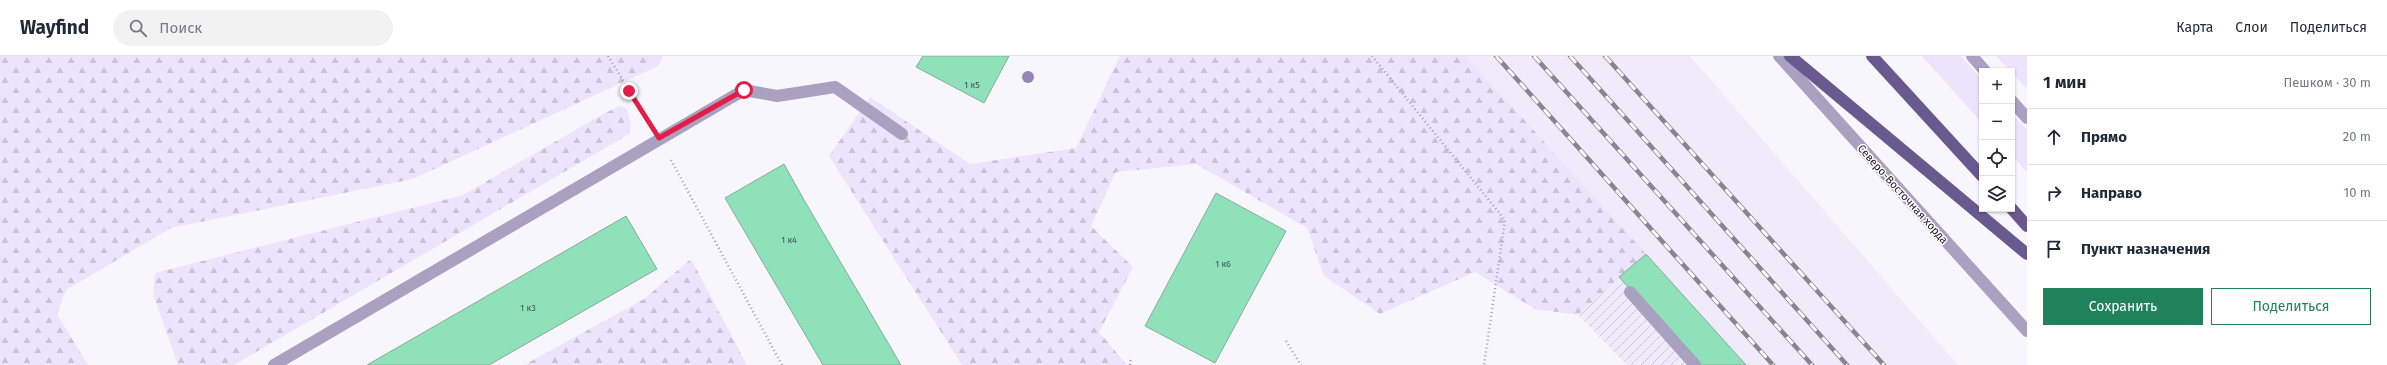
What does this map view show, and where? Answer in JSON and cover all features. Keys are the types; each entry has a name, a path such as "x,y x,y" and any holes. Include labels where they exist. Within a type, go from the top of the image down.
{"main road":[{"path":"1790,56 2027,254"},
{"path":"1872,56 1979,173"},
{"path":"2015,212 2027,226"}],"street":[{"name":"Северо-Восточная хорда","path":"1779,56 2027,331"},
{"path":"1972,56 1982,68"},
{"path":"274,365 659,138 744,90 777,96 834,87 902,134"},
{"path":"2015,104 2027,118"},
{"path":"1630,292 1694,365"}],"path":[{"path":"608,56 659,138 782,365"},
{"path":"1372,56 1505,220 1484,365"},
{"path":"1286,341 1301,365"},
{"path":"1130,365 1131,357"}],"shaded area":[{"path":"1466,56 1690,56 1958,365 1746,365"},
{"path":"1646,254 1746,365 1627,365 1578,315"}],"green space":[{"path":"0,56 663,56 658,66 413,179 171,228 66,290 57,314 88,365 0,365"},
{"path":"1120,56 1466,56 1646,254 1578,315 1535,309 1475,272 1380,314 1324,276 1307,228 1196,164 1116,172 1091,226 1133,267 1099,332 1127,365 962,365 829,156 870,97 970,164 1076,148"},
{"path":"1922,56 1961,56 1979,77 1979,120"},
{"path":"1996,56 2027,56 2027,89 2015,76 2015,68 2007,68"},
{"path":"620,106 627,109 631,125 629,134 234,365 178,365 153,294 155,273 463,195 603,114"},
{"path":"2015,117 2027,130 2027,172 2015,159"},
{"path":"691,259 747,365 524,365 644,299"}],"building":[{"path":"923,56 1009,56 984,103 916,67"},
{"path":"784,164 901,365 823,365 725,198"},
{"path":"1216,193 1286,231 1215,363 1145,326"},
{"path":"626,216 657,269 489,365 367,365"},
{"path":"1646,254 1746,365 1698,365 1619,277"}],"railway":[{"path":"1496,56 1773,365"},
{"path":"1534,56 1812,365"},
{"path":"1570,56 1847,365"},
{"path":"1605,56 1884,365"}],"route":[{"path":"629,91 659,138 744,90"}]}
